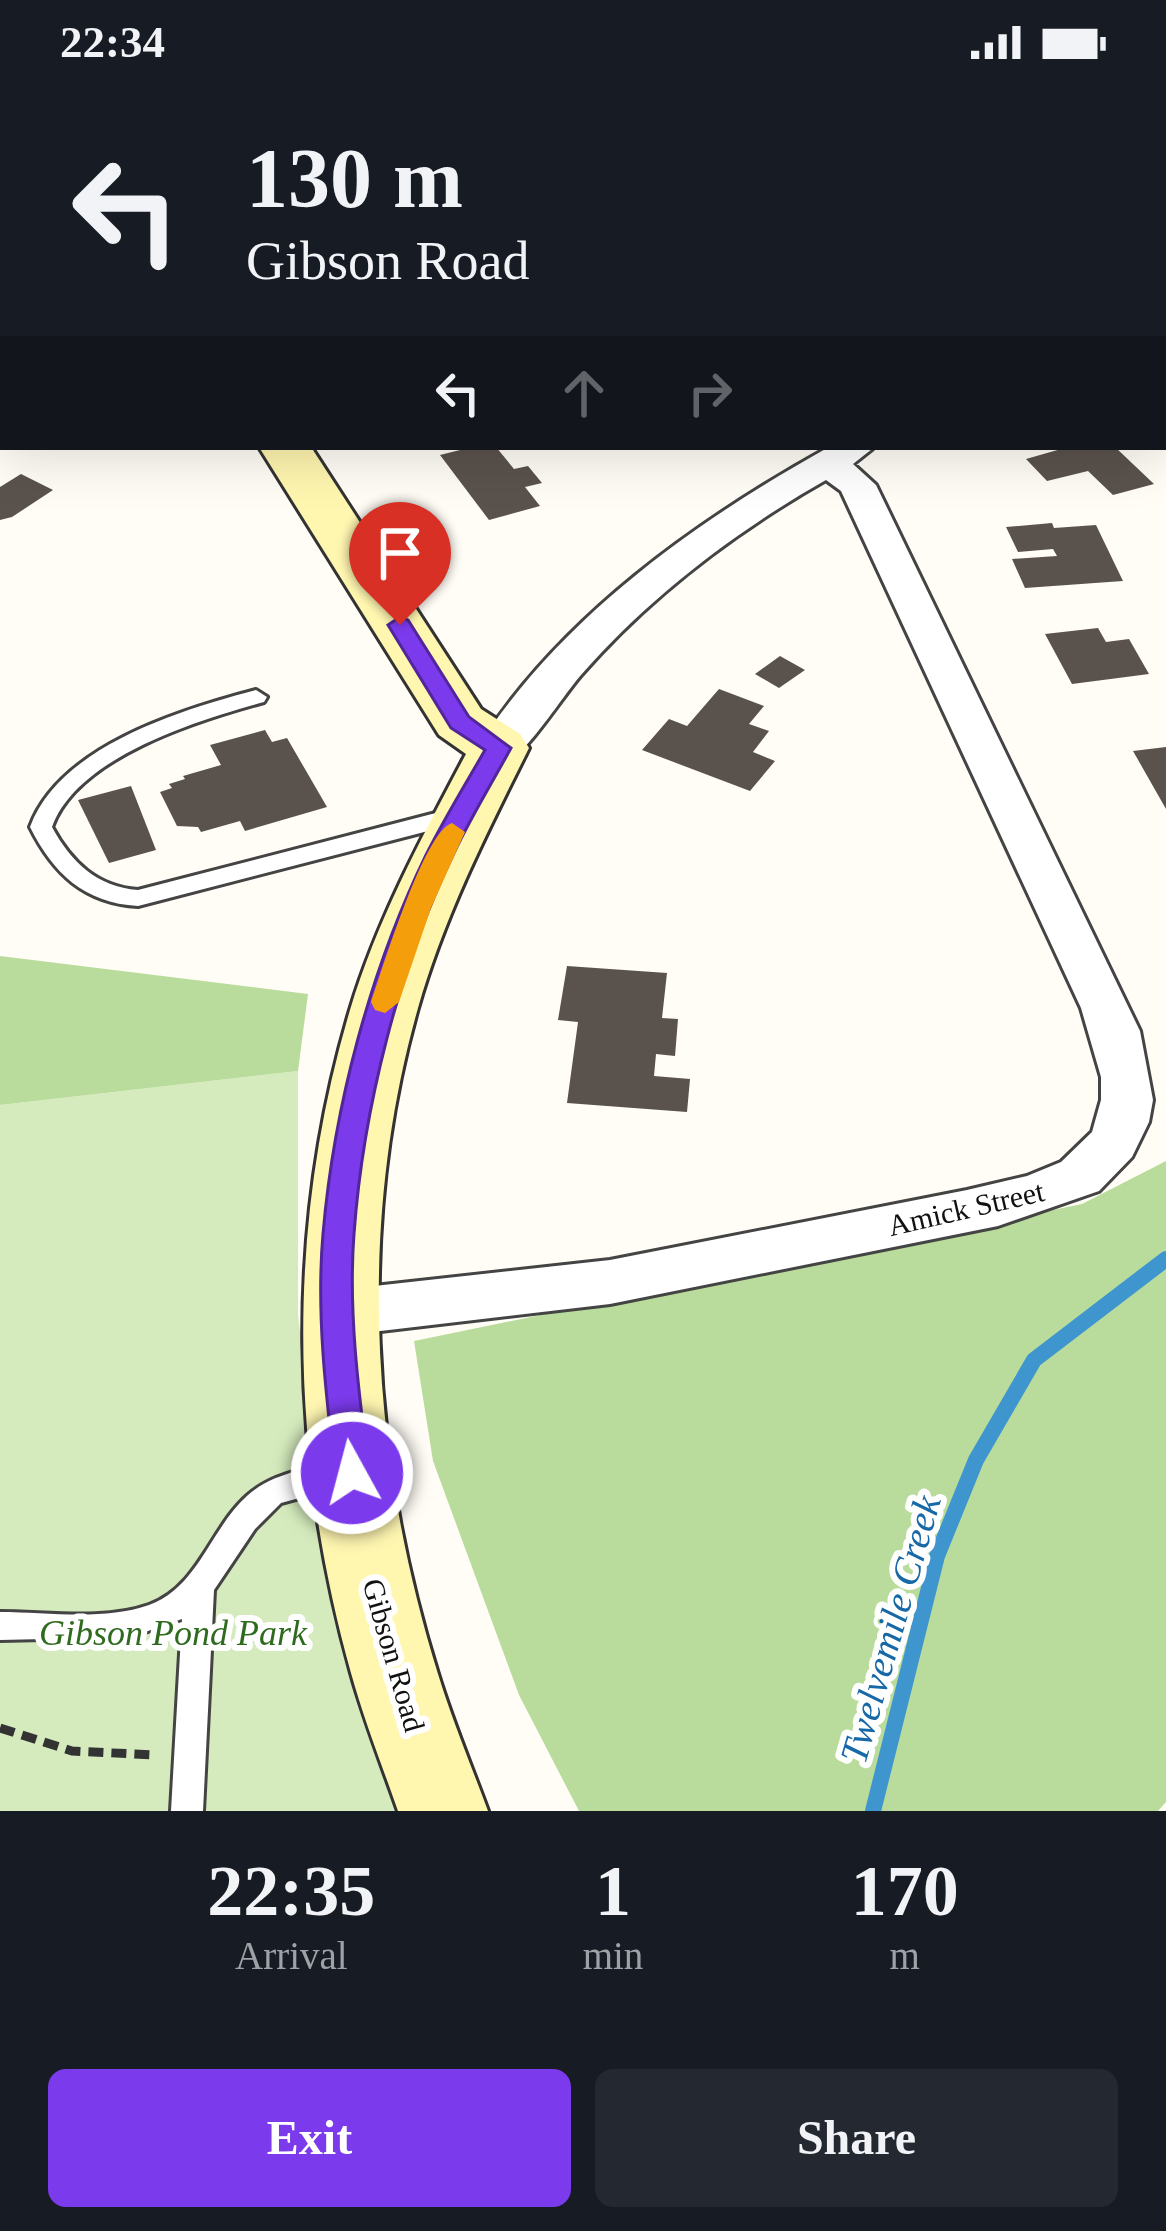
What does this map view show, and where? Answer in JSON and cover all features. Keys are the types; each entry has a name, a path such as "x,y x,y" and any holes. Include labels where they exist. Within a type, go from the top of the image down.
{"street":[{"path":"286,450 460,722 499,748 574,652 654,577 727,523 842,455"},
{"name":"Amick Street","path":"338,1313 614,1282 962,1212 1074,1180 1096,1165 1114,1140 1129,1094 1127,1064 1097,986 842,455"},
{"name":"Gibson Road","path":"443,1811 388,1642 352,1473 338,1313 338,1237 345,1176 373,1041 418,908 461,814 499,748"}],"lane":[{"path":"256,697 202,712 147,736 55,794 41,827 81,882 100,894 138,898 461,814"},
{"path":"0,1626 133,1623 166,1613 199,1591 256,1506 271,1494 352,1473"},
{"path":"187,1811 199,1591"}],"path":[{"path":"0,1728 72,1751 162,1755"}],"green space":[{"path":"0,956 308,994 298,1071 0,1105"},
{"name":"Gibson Pond Park","path":"298,1071 298,1315 321,1506 407,1811 0,1811 0,1105"},
{"path":"1166,1161 1166,1802 1158,1811 579,1811 519,1695 433,1461 414,1341 1082,1204"}],"building":[{"path":"498,450 514,469 528,466 542,483 525,487 540,506 489,520 440,455"},
{"path":"1058,450 1118,450 1154,484 1113,495 1088,471 1047,481 1026,459"},
{"path":"21,474 53,490 0,520 0,487"},
{"path":"1052,523 1054,528 1096,525 1123,581 1025,588 1012,559 1057,556 1053,549 1018,552 1006,527"},
{"path":"1098,628 1106,642 1129,639 1149,674 1072,684 1045,634"},
{"path":"780,656 805,670 779,688 755,674"},
{"path":"719,689 764,706 749,724 769,731 753,752 775,761 750,791 642,750 669,719 687,726"},
{"path":"265,730 272,742 287,738 327,807 245,831 240,821 201,832 198,827 177,826 160,792 185,779 183,776 221,765 210,745"},
{"path":"1166,747 1166,809 1133,751"},
{"path":"131,786 156,850 109,863 78,800"},
{"path":"567,966 667,973 662,1018 678,1019 675,1056 656,1054 654,1076 690,1079 687,1112 567,1103 578,1022 558,1020"}],"waterway":[{"name":"Twelvemile Creek","path":"873,1811 937,1556 976,1460 1034,1360 1166,1259"}],"slow traffic":[{"path":"385,1002 418,908 452,832"}],"route":[{"path":"352,1473 342,1392 338,1237 354,1123 373,1041 418,908 440,854 499,748 460,722 400,625"}]}
